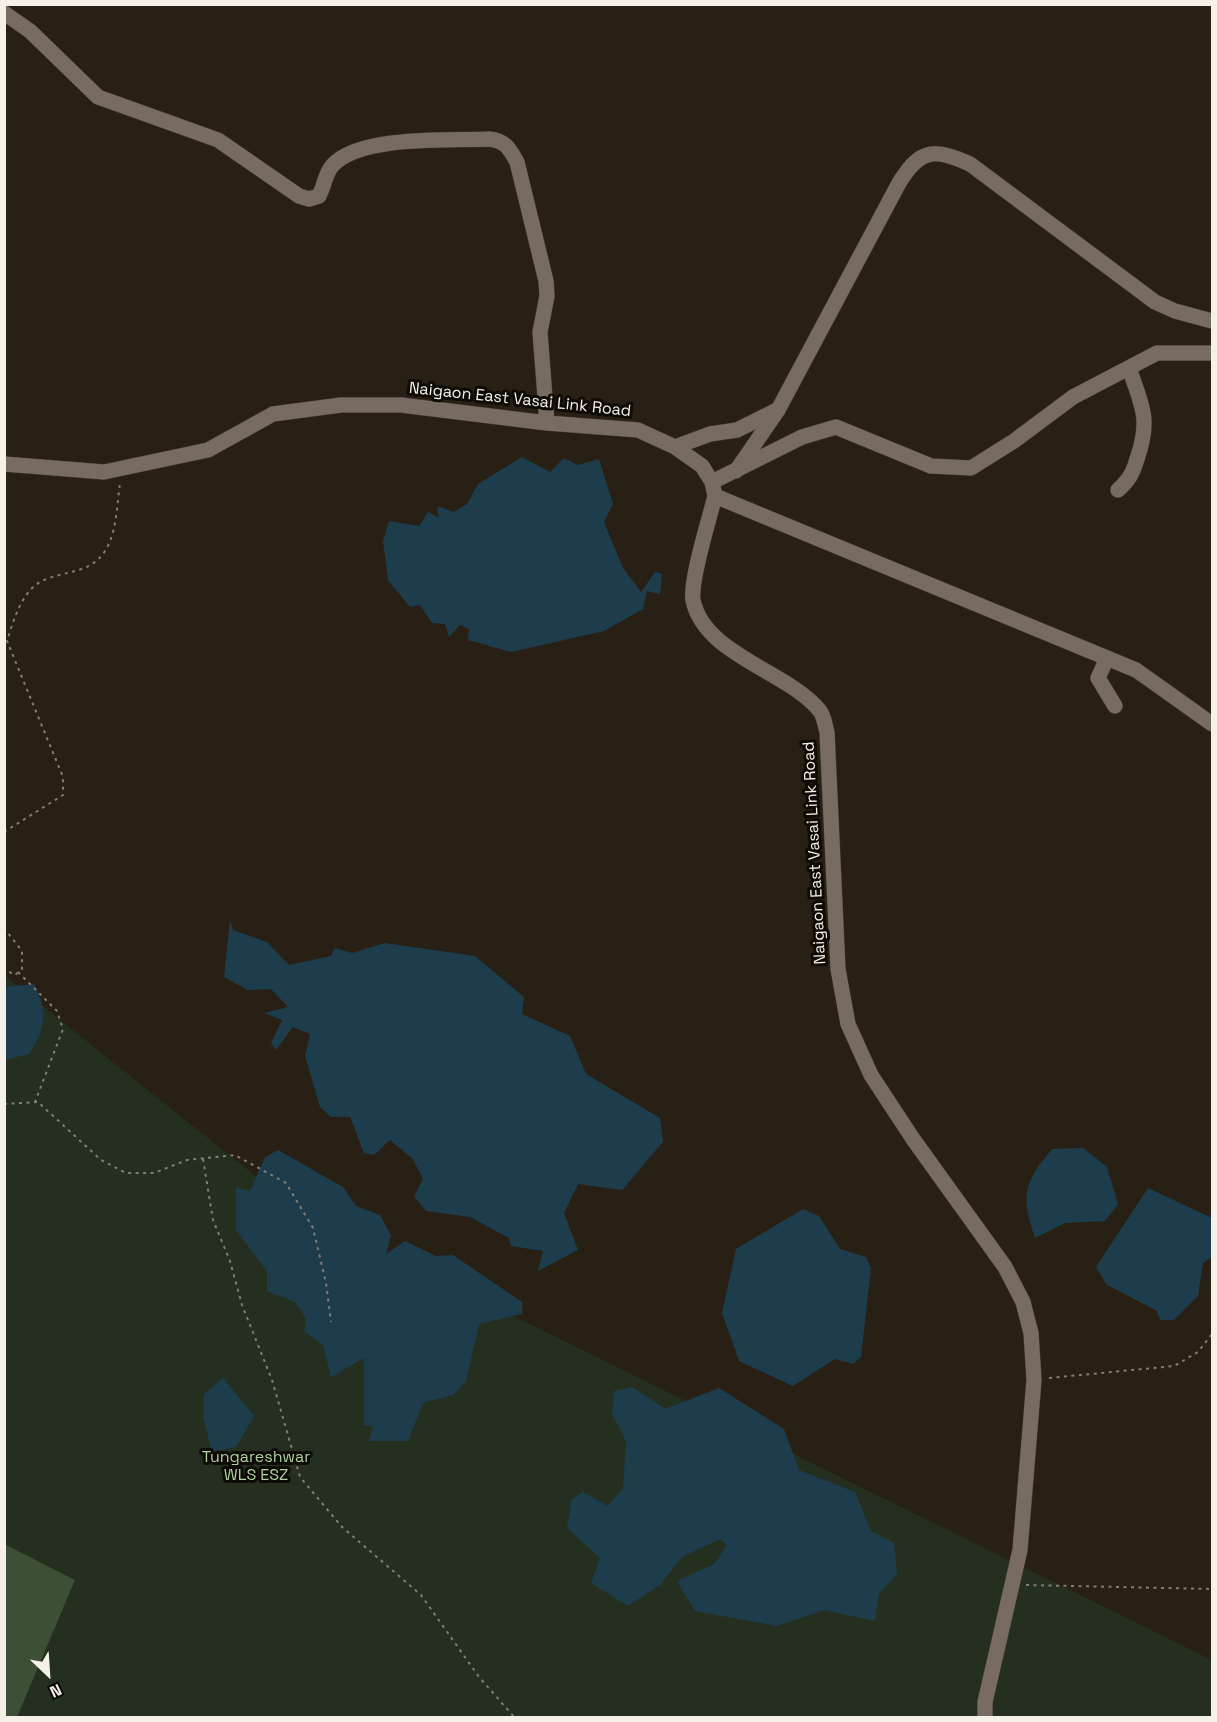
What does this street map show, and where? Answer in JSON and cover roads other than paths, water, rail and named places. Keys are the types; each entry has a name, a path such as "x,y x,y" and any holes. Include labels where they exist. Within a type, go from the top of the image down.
{"street":[{"path":"4,14 30,31 98,97 218,140 299,196 309,199 319,196 331,167 354,150 375,144 489,139 500,141 508,146 516,162 546,281 547,296 540,340 547,423"},
{"path":"736,471 778,410 907,171 922,157 942,152 970,164 1155,302 1175,311 1212,321"},
{"path":"1212,353 1157,353 1073,397 1014,441 971,468 931,466 836,428 802,437 736,471 713,489 1136,670 1212,724"},
{"path":"1118,490 1130,480 1146,435 1141,404 1129,368"},
{"name":"Naigaon East Vasai Link Road","path":"4,464 104,472 208,450 273,414 308,408 401,405 547,423 638,430 675,447 702,466 713,489 694,583 693,599 699,616 735,652 777,678 821,712 827,732 831,774 838,969 848,1024 871,1075 1005,1267 1023,1302 1030,1333 1034,1380 1020,1550 985,1702 984,1718"},
{"path":"675,447 710,434 737,430 778,410"},
{"path":"1107,658 1098,678 1115,706"}],"water":[{"path":"522,457 550,472 564,458 578,465 599,459 613,504 604,522 623,568 641,592 655,572 662,574 660,594 647,591 643,609 604,631 511,652 468,640 469,629 460,625 449,637 445,624 432,623 420,605 410,607 388,580 383,541 389,521 419,526 428,512 439,518 437,506 454,512 467,504 478,484"},
{"path":"230,920 233,930 267,942 289,965 331,956 335,948 352,953 385,943 475,956 524,997 522,1014 570,1036 586,1074 660,1118 663,1142 622,1190 578,1184 564,1213 578,1250 538,1271 543,1251 511,1246 509,1238 470,1217 426,1211 414,1196 423,1179 413,1159 390,1140 374,1155 364,1153 350,1117 331,1117 320,1107 305,1056 310,1034 293,1027 276,1050 271,1043 282,1020 264,1013 288,1007 271,989 248,990 224,977"},
{"path":"34,984 43,1012 39,1036 29,1054 5,1060 5,987"},
{"path":"1083,1148 1107,1167 1118,1204 1105,1221 1065,1223 1035,1238 1028,1212 1027,1191 1035,1171 1052,1149"},
{"path":"278,1150 343,1187 356,1206 380,1215 391,1235 386,1254 405,1241 436,1256 453,1255 522,1302 522,1314 479,1324 466,1381 453,1395 423,1403 408,1441 369,1441 373,1427 364,1425 364,1358 331,1377 323,1345 304,1331 306,1318 295,1302 267,1291 267,1271 236,1230 236,1188 250,1191 265,1157"},
{"path":"1148,1188 1212,1218 1212,1257 1203,1263 1198,1296 1174,1320 1160,1320 1157,1311 1107,1285 1096,1267"},
{"path":"803,1209 819,1216 840,1249 866,1257 871,1268 861,1357 853,1364 835,1359 793,1386 739,1361 722,1313 736,1249"},
{"path":"223,1378 254,1416 236,1447 212,1452 203,1417 204,1394"},
{"path":"632,1387 665,1409 719,1388 784,1429 799,1470 855,1492 871,1531 894,1543 897,1574 879,1594 875,1621 824,1610 777,1626 695,1611 677,1581 714,1564 727,1545 720,1539 682,1557 660,1585 628,1606 591,1583 600,1558 567,1528 572,1499 583,1492 608,1506 623,1488 626,1441 612,1414 614,1391"}],"park label":[{"name":"Tungareshwar WLS ESZ","path":"256,1467"}]}
